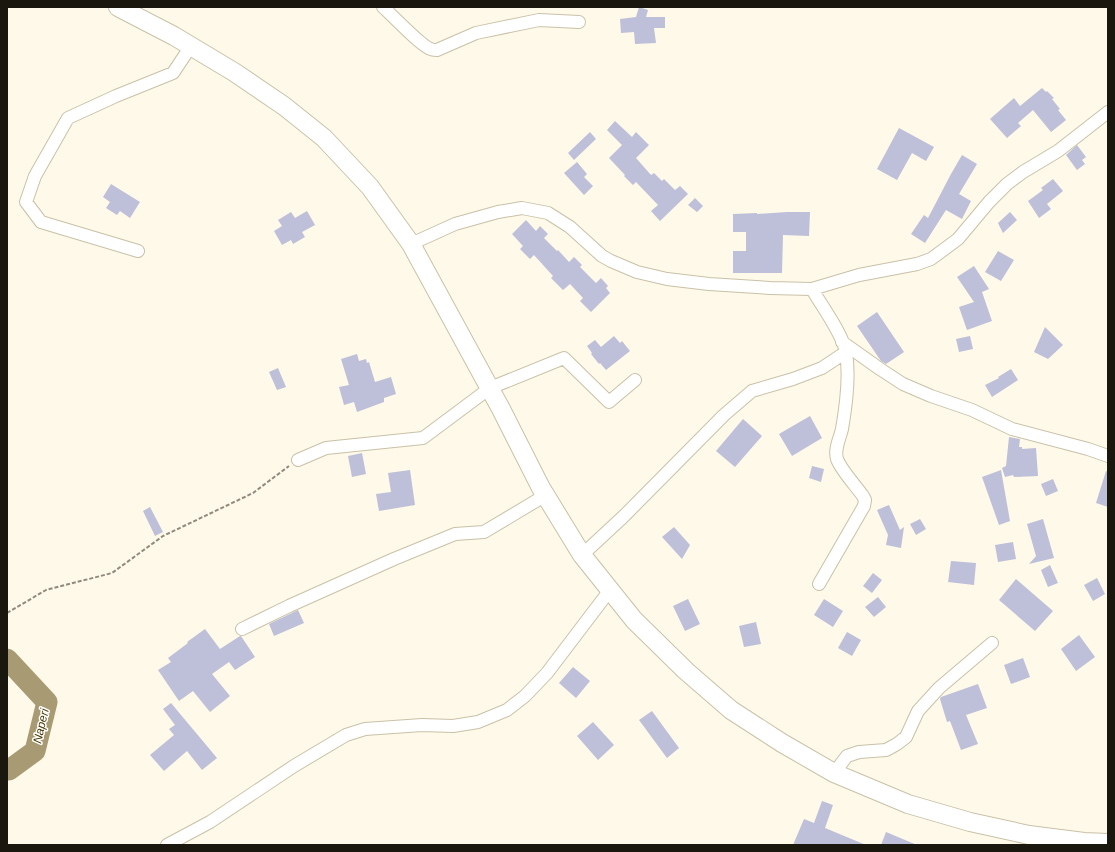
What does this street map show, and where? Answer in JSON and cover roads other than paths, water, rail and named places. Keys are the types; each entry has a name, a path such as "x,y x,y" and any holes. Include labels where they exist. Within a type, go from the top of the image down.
{"highway":[{"path":"118,7 191,46 234,72 278,102 324,138 370,187 411,244 490,388 546,495 582,555 639,626 686,671 731,710 782,743 834,773 908,804 970,822 1029,835 1085,843 1108,842"}],"street":[{"path":"383,7 418,40 432,50 437,50 476,33 539,20 578,22"},
{"path":"138,251 41,222 26,202 35,176 68,118 116,96 173,73 191,46"},
{"path":"411,244 455,224 498,212 522,208 548,213 570,227 602,256 637,272 667,279 709,284 812,289 859,275 916,264 931,259 958,239 1007,184 1022,172 1058,151 1108,112"},
{"path":"812,289 833,324 844,347 847,380 842,430 836,451 836,458 865,500 864,506 819,584"},
{"path":"844,347 903,384 931,396 972,410 1012,429 1088,449 1108,456"},
{"path":"582,555 624,516 724,415 752,390 793,379 822,368 844,347"},
{"path":"298,460 326,448 423,438 490,388 564,358 608,402 635,380"},
{"path":"242,629 289,606 394,559 455,534 484,532 546,495"},
{"path":"167,845 210,822 294,766 346,735 365,729 422,725 452,726 478,722 507,710 524,696 547,673 610,590"},
{"path":"834,773 847,756 859,752 886,750 906,737 918,711 939,688 992,643"}],"waterway":[{"name":"Naperi","path":"7,659 47,702 35,751 7,770"}]}
